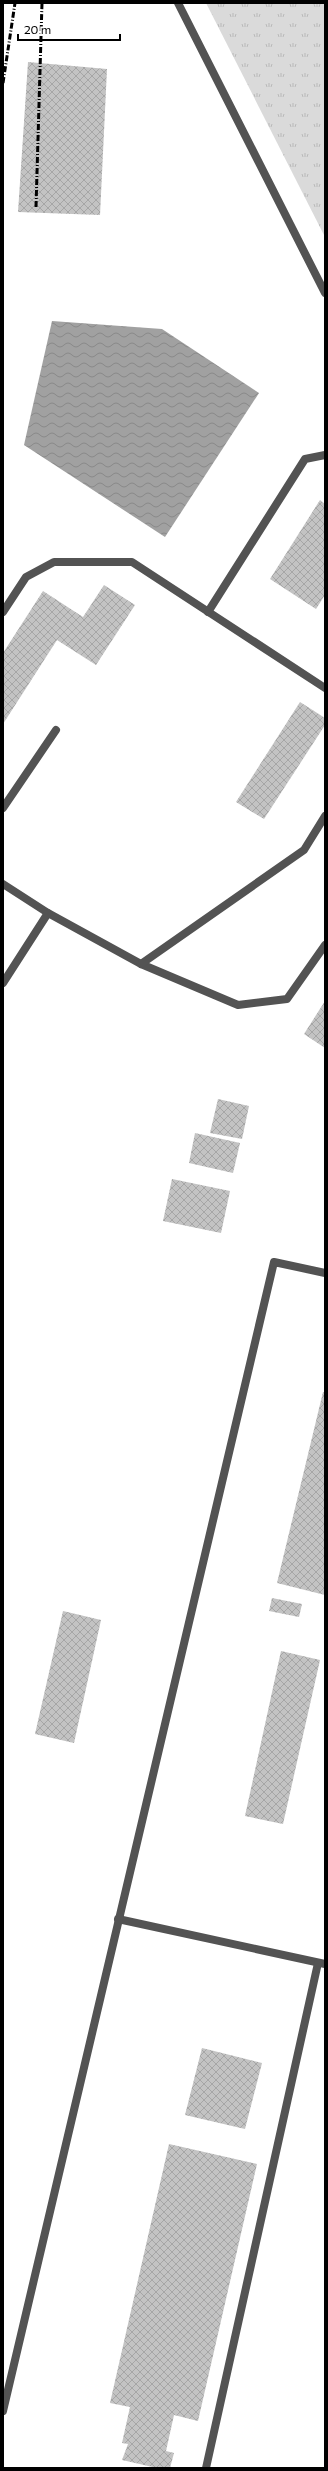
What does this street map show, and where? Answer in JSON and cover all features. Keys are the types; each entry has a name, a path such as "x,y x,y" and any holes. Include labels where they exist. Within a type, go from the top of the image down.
{"lane":[{"path":"178,3 325,293"},
{"path":"208,612 305,459 325,455"},
{"path":"3,612 26,577 54,562 132,562 325,688"},
{"path":"3,808 56,730"},
{"path":"141,964 304,850 325,816"},
{"path":"3,884 48,913 141,964 238,1005 287,999 325,945"},
{"path":"3,983 48,913"},
{"path":"3,2411 274,1262 325,1273"},
{"path":"118,1919 321,1963 206,2468"}],"green space":[{"path":"206,3 325,3 325,237"}],"water":[{"path":"52,321 162,329 259,393 165,537 24,445"}],"building":[{"path":"28,62 107,69 100,215 18,212"},
{"path":"320,500 325,504 325,595 316,609 270,579"},
{"path":"104,585 135,605 96,665 57,640 3,724 3,653 43,591 83,617"},
{"path":"300,702 325,718 325,725 264,819 236,802"},
{"path":"325,1001 325,1048 304,1034"},
{"path":"218,1099 249,1106 242,1139 210,1133"},
{"path":"195,1133 240,1143 233,1173 189,1163"},
{"path":"172,1179 230,1191 221,1233 163,1221"},
{"path":"323,1392 325,1392 325,1595 277,1583"},
{"path":"272,1598 302,1604 299,1617 269,1611"},
{"path":"63,1611 101,1620 74,1743 35,1734"},
{"path":"281,1651 320,1660 283,1824 245,1816"},
{"path":"202,2048 262,2063 245,2129 185,2115"},
{"path":"169,2144 257,2164 198,2421 174,2415 166,2451 174,2453 170,2468 157,2468 122,2460 128,2444 122,2443 130,2407 110,2403"}],"railway":[{"path":"3,83 15,3"},
{"path":"36,207 42,3"}]}
